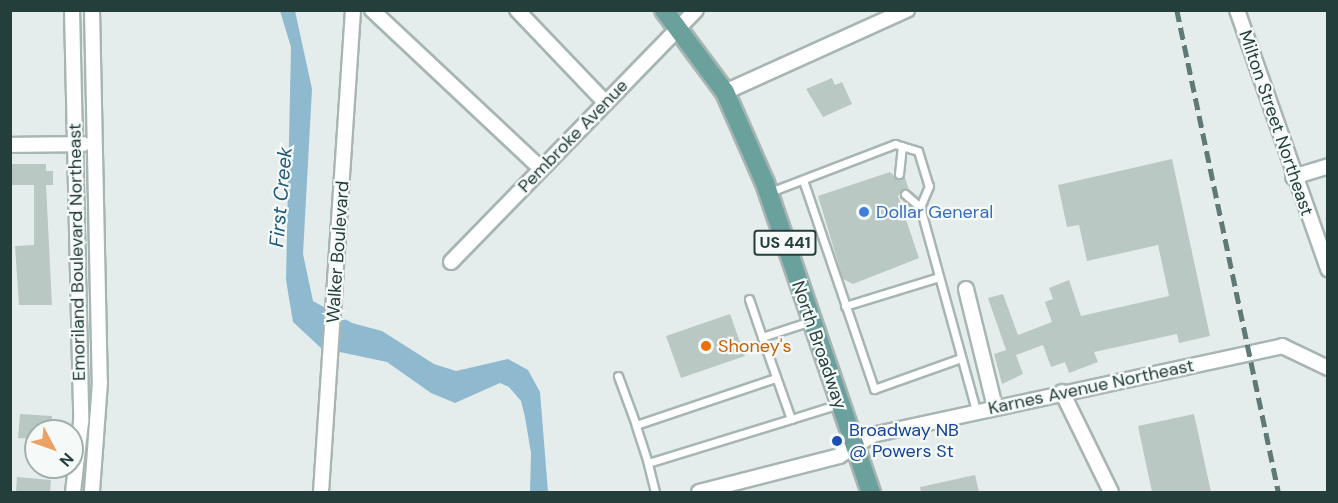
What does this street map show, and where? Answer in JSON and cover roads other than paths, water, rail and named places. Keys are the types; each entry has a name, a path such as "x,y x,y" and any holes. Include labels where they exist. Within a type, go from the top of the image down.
{"main road":[{"name":"North Broadway","path":"664,10 725,92 768,193 852,446 871,492"}],"street":[{"name":"Emoriland Boulevard Northeast","path":"72,10 81,422 73,492"},
{"path":"92,10 100,382 92,492"},
{"name":"Walker Boulevard","path":"321,492 353,10"},
{"path":"372,10 540,168"},
{"path":"517,10 605,102"},
{"name":"Pembroke Avenue","path":"450,262 696,10"},
{"path":"725,92 908,10"},
{"name":"Milton Street Northeast","path":"1237,10 1293,177 1328,269"},
{"path":"10,145 94,143"},
{"path":"1293,177 1328,166"},
{"path":"966,289 995,407"},
{"name":"Karnes Avenue Northeast","path":"699,492 839,456 872,435 1282,346 1328,368"},
{"path":"1062,392 1111,492"}],"lane":[{"path":"768,193 894,144 918,151 928,186 920,207"},
{"path":"899,174 902,146"},
{"path":"803,180 874,389 961,358"},
{"path":"905,194 920,207 976,411"},
{"path":"845,306 939,277"},
{"path":"749,299 790,418"},
{"path":"762,337 811,321"},
{"path":"618,376 636,425 655,492"},
{"path":"636,425 776,378"},
{"path":"648,463 839,404"}],"water":[{"name":"First Creek","path":"280,11 295,11 312,89 303,254 313,301 352,323 382,331 434,364 456,371 508,359 528,370 540,392 548,492 530,492 531,453 525,417 521,401 509,387 500,383 455,403 431,393 387,362 321,348 293,322 286,280 291,47"}],"railway":[{"path":"1177,10 1279,492"}],"place":[{"name":"Dollar General","path":"864,212"},
{"name":"Shoney's","path":"706,346"},
{"name":"Broadway NB @ Powers St","path":"837,441"}]}
